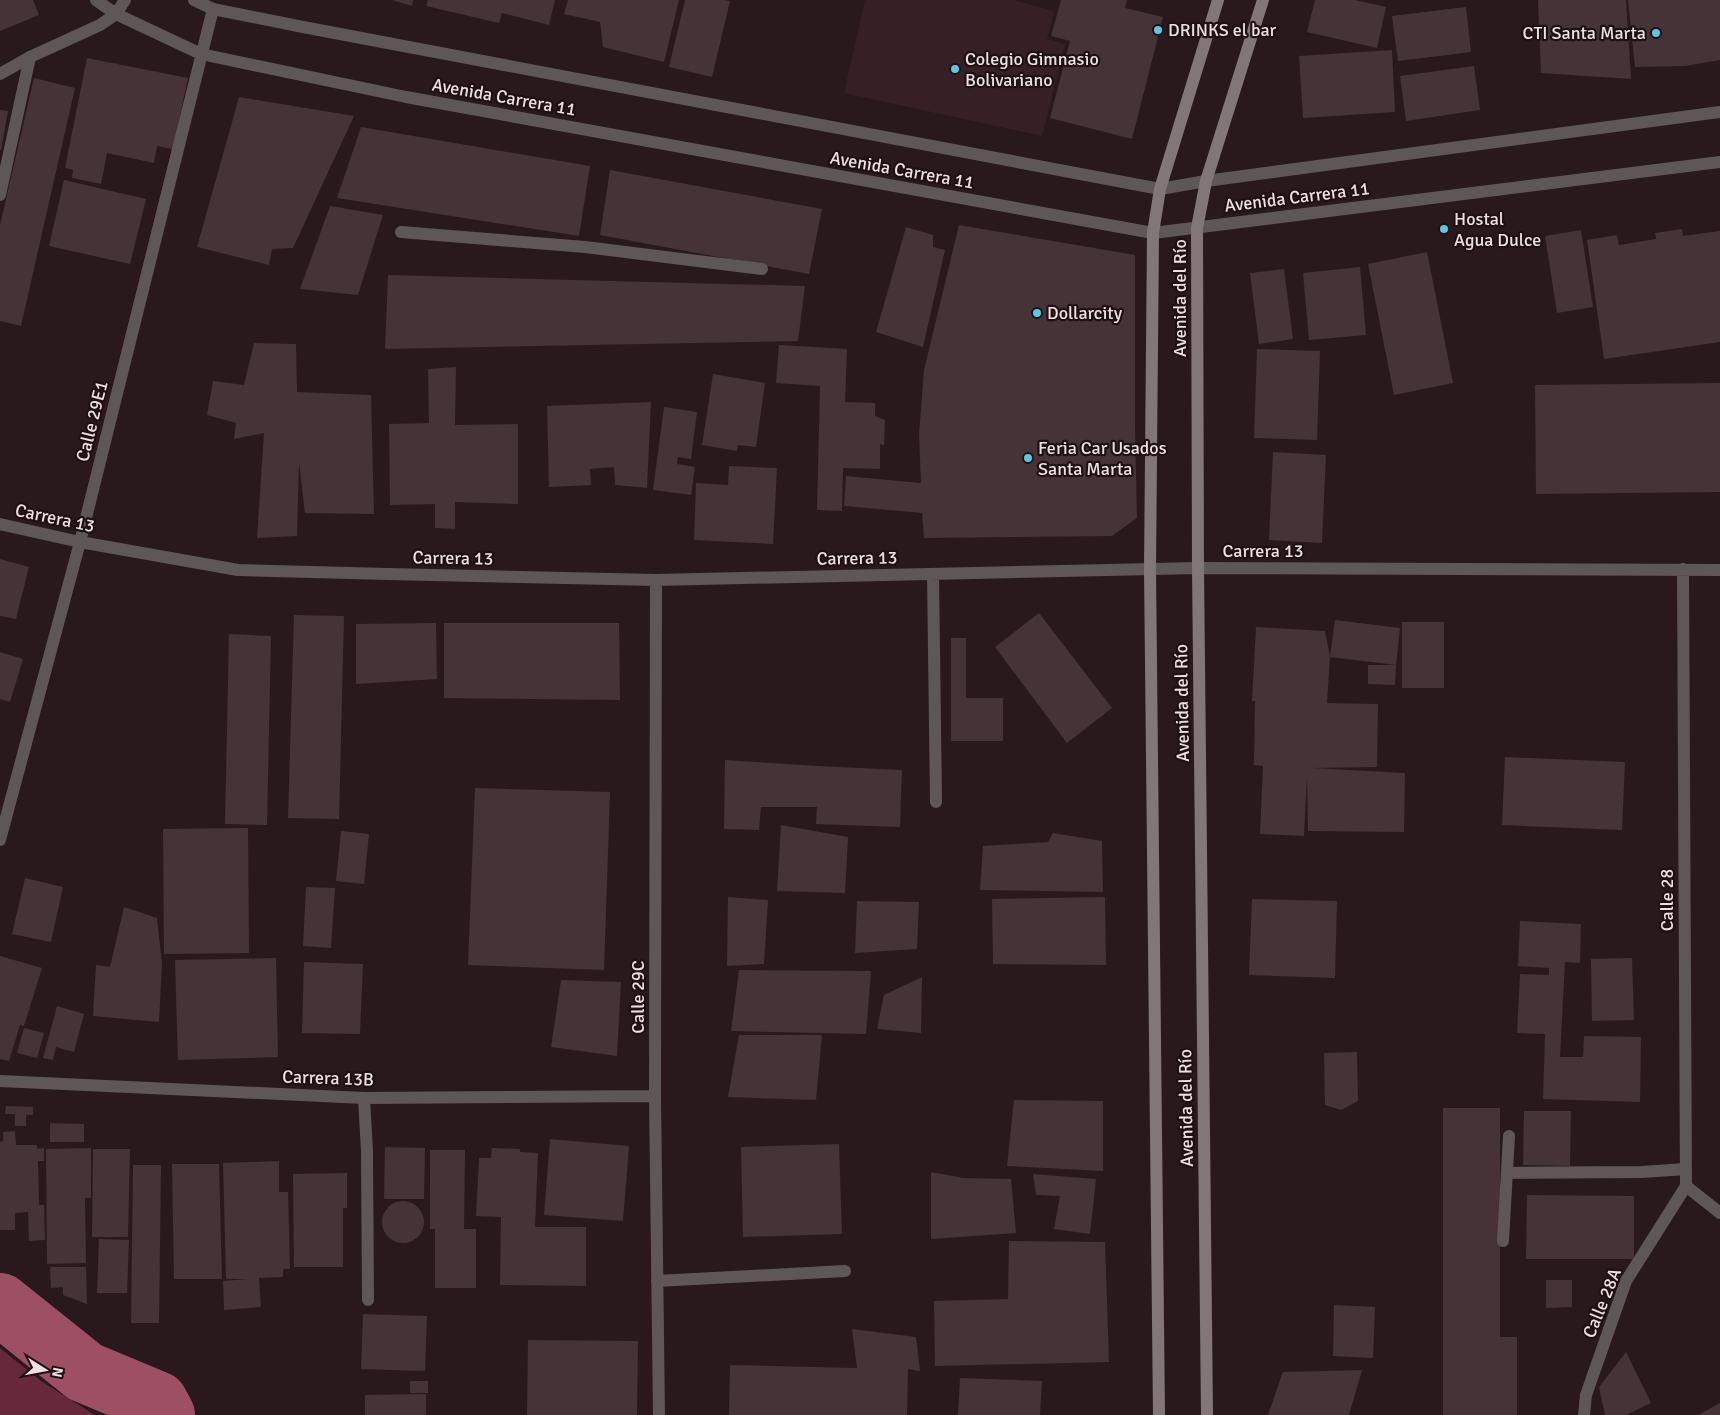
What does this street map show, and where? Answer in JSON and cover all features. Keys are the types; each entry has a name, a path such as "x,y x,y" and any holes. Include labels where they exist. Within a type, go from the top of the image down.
{"main road":[{"name":"Avenida del Río","path":"1159,1415 1150,570 1153,233 1160,189 1218,0"},
{"name":"Avenida del Río","path":"1206,1415 1198,568 1197,228 1206,181 1263,0"}],"street":[{"name":"Avenida Carrera 11","path":"96,0 116,14 201,54 406,97 1153,233 1720,162"},
{"path":"0,74 30,57 100,25 116,14 125,0"},
{"name":"Avenida Carrera 11","path":"194,0 213,9 1160,189 1206,181 1720,112"},
{"name":"Calle 29E1","path":"0,840 80,542 213,9"},
{"path":"0,195 30,57"},
{"path":"401,232 584,248 762,269"},
{"name":"Carrera 13","path":"0,524 80,542 238,570 656,580 1198,568 1720,570"},
{"name":"Calle 28","path":"1683,569 1686,1186"},
{"path":"932,574 936,802"},
{"name":"Calle 29C","path":"656,580 655,1096 659,1415"},
{"name":"Carrera 13B","path":"0,1081 364,1098 655,1096"},
{"path":"364,1098 367,1151 368,1300"},
{"path":"1503,1242 1509,1136"},
{"path":"1507,1173 1642,1172 1686,1169"},
{"path":"1686,1186 1720,1213"},
{"name":"Calle 28A","path":"1584,1415 1586,1395 1626,1281 1686,1186"},
{"path":"658,1281 845,1272"}],"shaded area":[{"name":"Colegio Gimnasio Bolivariano","path":"865,0 1013,0 1054,11 1047,39 1065,44 1042,136 844,93"},
{"path":"0,1348 41,1381 95,1415 0,1415"}],"building":[{"path":"0,0 33,0 39,15 0,31"},
{"path":"392,0 413,0 412,6"},
{"path":"428,0 555,0 549,25 502,13 499,23 426,6"},
{"path":"568,0 679,0 664,62 603,47 600,22 564,14"},
{"path":"685,0 730,1 712,77 669,67"},
{"path":"1061,0 1127,0 1125,8 1163,17 1132,139 1050,118 1070,41 1051,36"},
{"path":"1315,0 1355,0 1386,7 1377,48 1307,32"},
{"path":"1538,0 1626,0 1631,79 1541,73"},
{"path":"1628,0 1720,0 1720,60 1685,66 1635,67"},
{"path":"1466,7 1471,52 1398,61 1392,16"},
{"path":"1392,50 1395,112 1303,118 1299,56"},
{"path":"87,58 188,78 173,149 157,146 154,163 107,153 101,184 72,178 73,170 65,168"},
{"path":"1474,66 1480,110 1406,121 1400,76"},
{"path":"34,78 75,88 21,326 0,321 0,225"},
{"path":"239,97 354,116 293,248 272,249 269,265 197,247"},
{"path":"0,110 8,111 1,150 0,150"},
{"path":"361,127 590,166 579,236 337,198"},
{"path":"610,170 822,209 809,274 600,235"},
{"path":"64,180 146,199 130,264 49,246"},
{"path":"330,206 383,215 358,295 300,289"},
{"name":"Dollarcity","path":"959,225 1135,255 1137,518 1112,536 924,538 922,513 844,506 846,476 921,483 919,434 924,370"},
{"path":"906,227 933,235 933,247 945,250 923,347 876,332"},
{"path":"1682,229 1683,236 1720,231 1720,342 1604,359 1587,240 1617,235 1619,245 1656,239 1655,233"},
{"path":"1581,230 1593,307 1557,313 1545,236"},
{"path":"1427,252 1453,383 1394,395 1368,264"},
{"path":"1360,267 1366,335 1309,340 1303,273"},
{"path":"1284,269 1293,339 1259,344 1250,273"},
{"path":"388,275 805,286 798,341 385,349"},
{"path":"254,343 296,344 297,392 371,395 374,514 305,513 299,463 297,536 257,538 264,433 234,439 236,423 207,415 213,381 244,385"},
{"path":"779,345 847,349 845,402 875,403 875,416 885,420 884,445 880,444 880,469 843,468 842,511 817,510 820,386 776,383"},
{"path":"1257,349 1320,351 1317,440 1254,438"},
{"path":"456,367 455,425 518,424 518,504 455,502 455,529 435,528 435,504 390,505 389,424 429,423 428,369"},
{"path":"713,374 765,383 756,447 738,445 737,451 702,445"},
{"path":"1720,383 1720,492 1536,494 1535,385"},
{"path":"651,402 647,488 615,485 614,467 590,469 591,485 549,487 547,406"},
{"path":"664,407 697,412 691,459 678,457 677,464 695,467 691,495 653,490"},
{"path":"1273,452 1326,455 1322,543 1269,540"},
{"path":"729,466 777,468 773,544 694,540 696,483 728,485"},
{"path":"0,559 29,567 16,619 0,616"},
{"path":"1039,613 1112,708 1067,743 995,647"},
{"path":"294,615 344,616 339,819 288,818"},
{"path":"1335,620 1400,628 1396,665 1330,657"},
{"path":"1402,622 1444,622 1444,688 1402,688"},
{"path":"436,623 437,679 356,684 356,624"},
{"path":"444,623 619,623 620,700 444,698"},
{"path":"1256,627 1325,631 1330,657 1327,703 1378,704 1377,767 1312,768 1405,773 1404,832 1308,831 1307,775 1304,836 1260,834 1263,766 1254,765 1255,701 1252,701"},
{"path":"229,634 271,636 267,825 225,824"},
{"path":"951,638 966,638 966,698 1003,698 1003,741 951,741"},
{"path":"0,652 23,659 10,702 0,699"},
{"path":"1368,665 1396,665 1395,685 1368,684"},
{"path":"1505,757 1625,762 1622,830 1502,825"},
{"path":"725,760 902,770 900,827 816,824 817,807 761,807 759,830 724,829"},
{"path":"475,788 610,792 604,970 468,965"},
{"path":"781,825 848,837 845,893 777,891"},
{"path":"248,828 249,953 164,954 163,829"},
{"path":"341,831 369,834 364,884 336,881"},
{"path":"1053,833 1102,841 1103,892 980,890 983,846 1048,842"},
{"path":"25,878 63,887 51,942 12,934"},
{"path":"306,887 335,888 331,948 303,946"},
{"path":"728,897 768,900 764,964 727,966"},
{"path":"1105,897 1106,965 993,964 992,899"},
{"path":"1252,899 1337,901 1335,978 1249,975"},
{"path":"857,901 919,902 917,949 855,953"},
{"path":"124,907 157,918 162,964 159,1022 93,1016 96,965 110,967"},
{"path":"1520,921 1581,924 1580,963 1565,962 1560,1057 1583,1057 1584,1036 1641,1037 1640,1102 1543,1099 1545,1034 1517,1033 1520,974 1549,975 1549,968 1518,966"},
{"path":"0,956 42,968 24,1026 20,1025 9,1061 0,1059"},
{"path":"276,958 278,1057 178,1060 175,960"},
{"path":"1632,958 1634,1020 1592,1021 1591,959"},
{"path":"304,962 363,964 360,1034 302,1033"},
{"path":"739,970 871,971 866,1034 731,1031"},
{"path":"922,977 921,1033 877,1029 884,995"},
{"path":"561,980 621,982 617,1056 551,1047"},
{"path":"57,1006 84,1014 74,1052 56,1047 53,1060 43,1058"},
{"path":"24,1028 44,1033 37,1058 17,1053"},
{"path":"739,1035 822,1035 816,1100 728,1097"},
{"path":"1357,1052 1358,1101 1341,1110 1325,1105 1324,1053"},
{"path":"1014,1100 1103,1101 1103,1171 1007,1166"},
{"path":"6,1106 33,1107 33,1115 26,1115 26,1126 15,1126 15,1114 5,1114"},
{"path":"1443,1108 1500,1108 1500,1337 1517,1337 1517,1415 1443,1415"},
{"path":"1524,1111 1571,1111 1570,1166 1523,1165"},
{"path":"50,1123 84,1124 84,1142 50,1142"},
{"path":"15,1131 16,1145 37,1145 37,1149 44,1148 44,1161 38,1161 39,1205 44,1205 45,1240 29,1241 28,1212 15,1213 15,1230 0,1230 0,1142 3,1141 3,1132"},
{"path":"550,1139 629,1146 623,1221 544,1215"},
{"path":"839,1144 842,1234 743,1237 741,1147"},
{"path":"385,1147 425,1148 424,1199 384,1199"},
{"path":"91,1148 91,1198 85,1198 86,1263 47,1264 46,1149"},
{"path":"492,1148 520,1149 520,1152 538,1153 535,1227 586,1227 586,1286 500,1285 501,1217 476,1216 479,1158 491,1158"},
{"path":"93,1149 130,1149 128,1237 92,1237"},
{"path":"430,1150 465,1150 464,1229 476,1229 476,1288 435,1288 435,1229 430,1229"},
{"path":"279,1161 279,1192 288,1192 290,1269 283,1269 283,1277 259,1278 261,1307 224,1310 223,1281 248,1279 226,1279 223,1163"},
{"path":"172,1164 219,1164 222,1279 174,1279"},
{"path":"133,1165 161,1165 159,1323 131,1323"},
{"path":"931,1172 963,1178 1011,1179 1016,1233 931,1239"},
{"path":"347,1173 347,1208 343,1208 343,1267 294,1267 293,1174"},
{"path":"1033,1174 1096,1179 1090,1234 1054,1229 1060,1196 1036,1195"},
{"path":"1527,1195 1634,1196 1634,1259 1526,1259"},
{"path":"407,1201 415,1204 421,1210 424,1222 421,1234 415,1240 399,1243 391,1240 385,1234 382,1218 385,1210 391,1204"},
{"path":"99,1239 129,1240 127,1293 97,1293"},
{"path":"1009,1241 1105,1242 1109,1362 935,1366 934,1301 1008,1299"},
{"path":"50,1267 86,1267 87,1304 63,1295 63,1287 51,1288"},
{"path":"1546,1280 1572,1280 1572,1307 1546,1308"},
{"path":"1334,1305 1375,1307 1373,1358 1333,1356"},
{"path":"363,1314 427,1316 425,1371 361,1369"},
{"path":"852,1329 916,1337 920,1371 908,1369 907,1415 729,1415 730,1365 857,1368"},
{"path":"528,1340 638,1341 637,1415 527,1415"},
{"path":"1626,1352 1651,1403 1626,1415 1605,1415 1599,1387"},
{"path":"1362,1370 1349,1415 1268,1415 1283,1372"},
{"path":"960,1378 1042,1381 1040,1415 958,1415"},
{"path":"410,1381 428,1381 428,1393 410,1393"},
{"path":"426,1394 426,1415 365,1415 365,1395"},
{"path":"1720,1403 1720,1415 1698,1415"}],"waterway":[{"path":"0,1304 85,1372 157,1402 164,1415"}],"place":[{"name":"DRINKS el bar","path":"1158,30"},
{"name":"CTI Santa Marta","path":"1656,33"},
{"name":"Colegio Gimnasio Bolivariano","path":"955,69"},
{"name":"Hostal Agua Dulce","path":"1444,229"},
{"name":"Dollarcity","path":"1037,313"},
{"name":"Feria Car Usados Santa Marta","path":"1028,458"}]}
